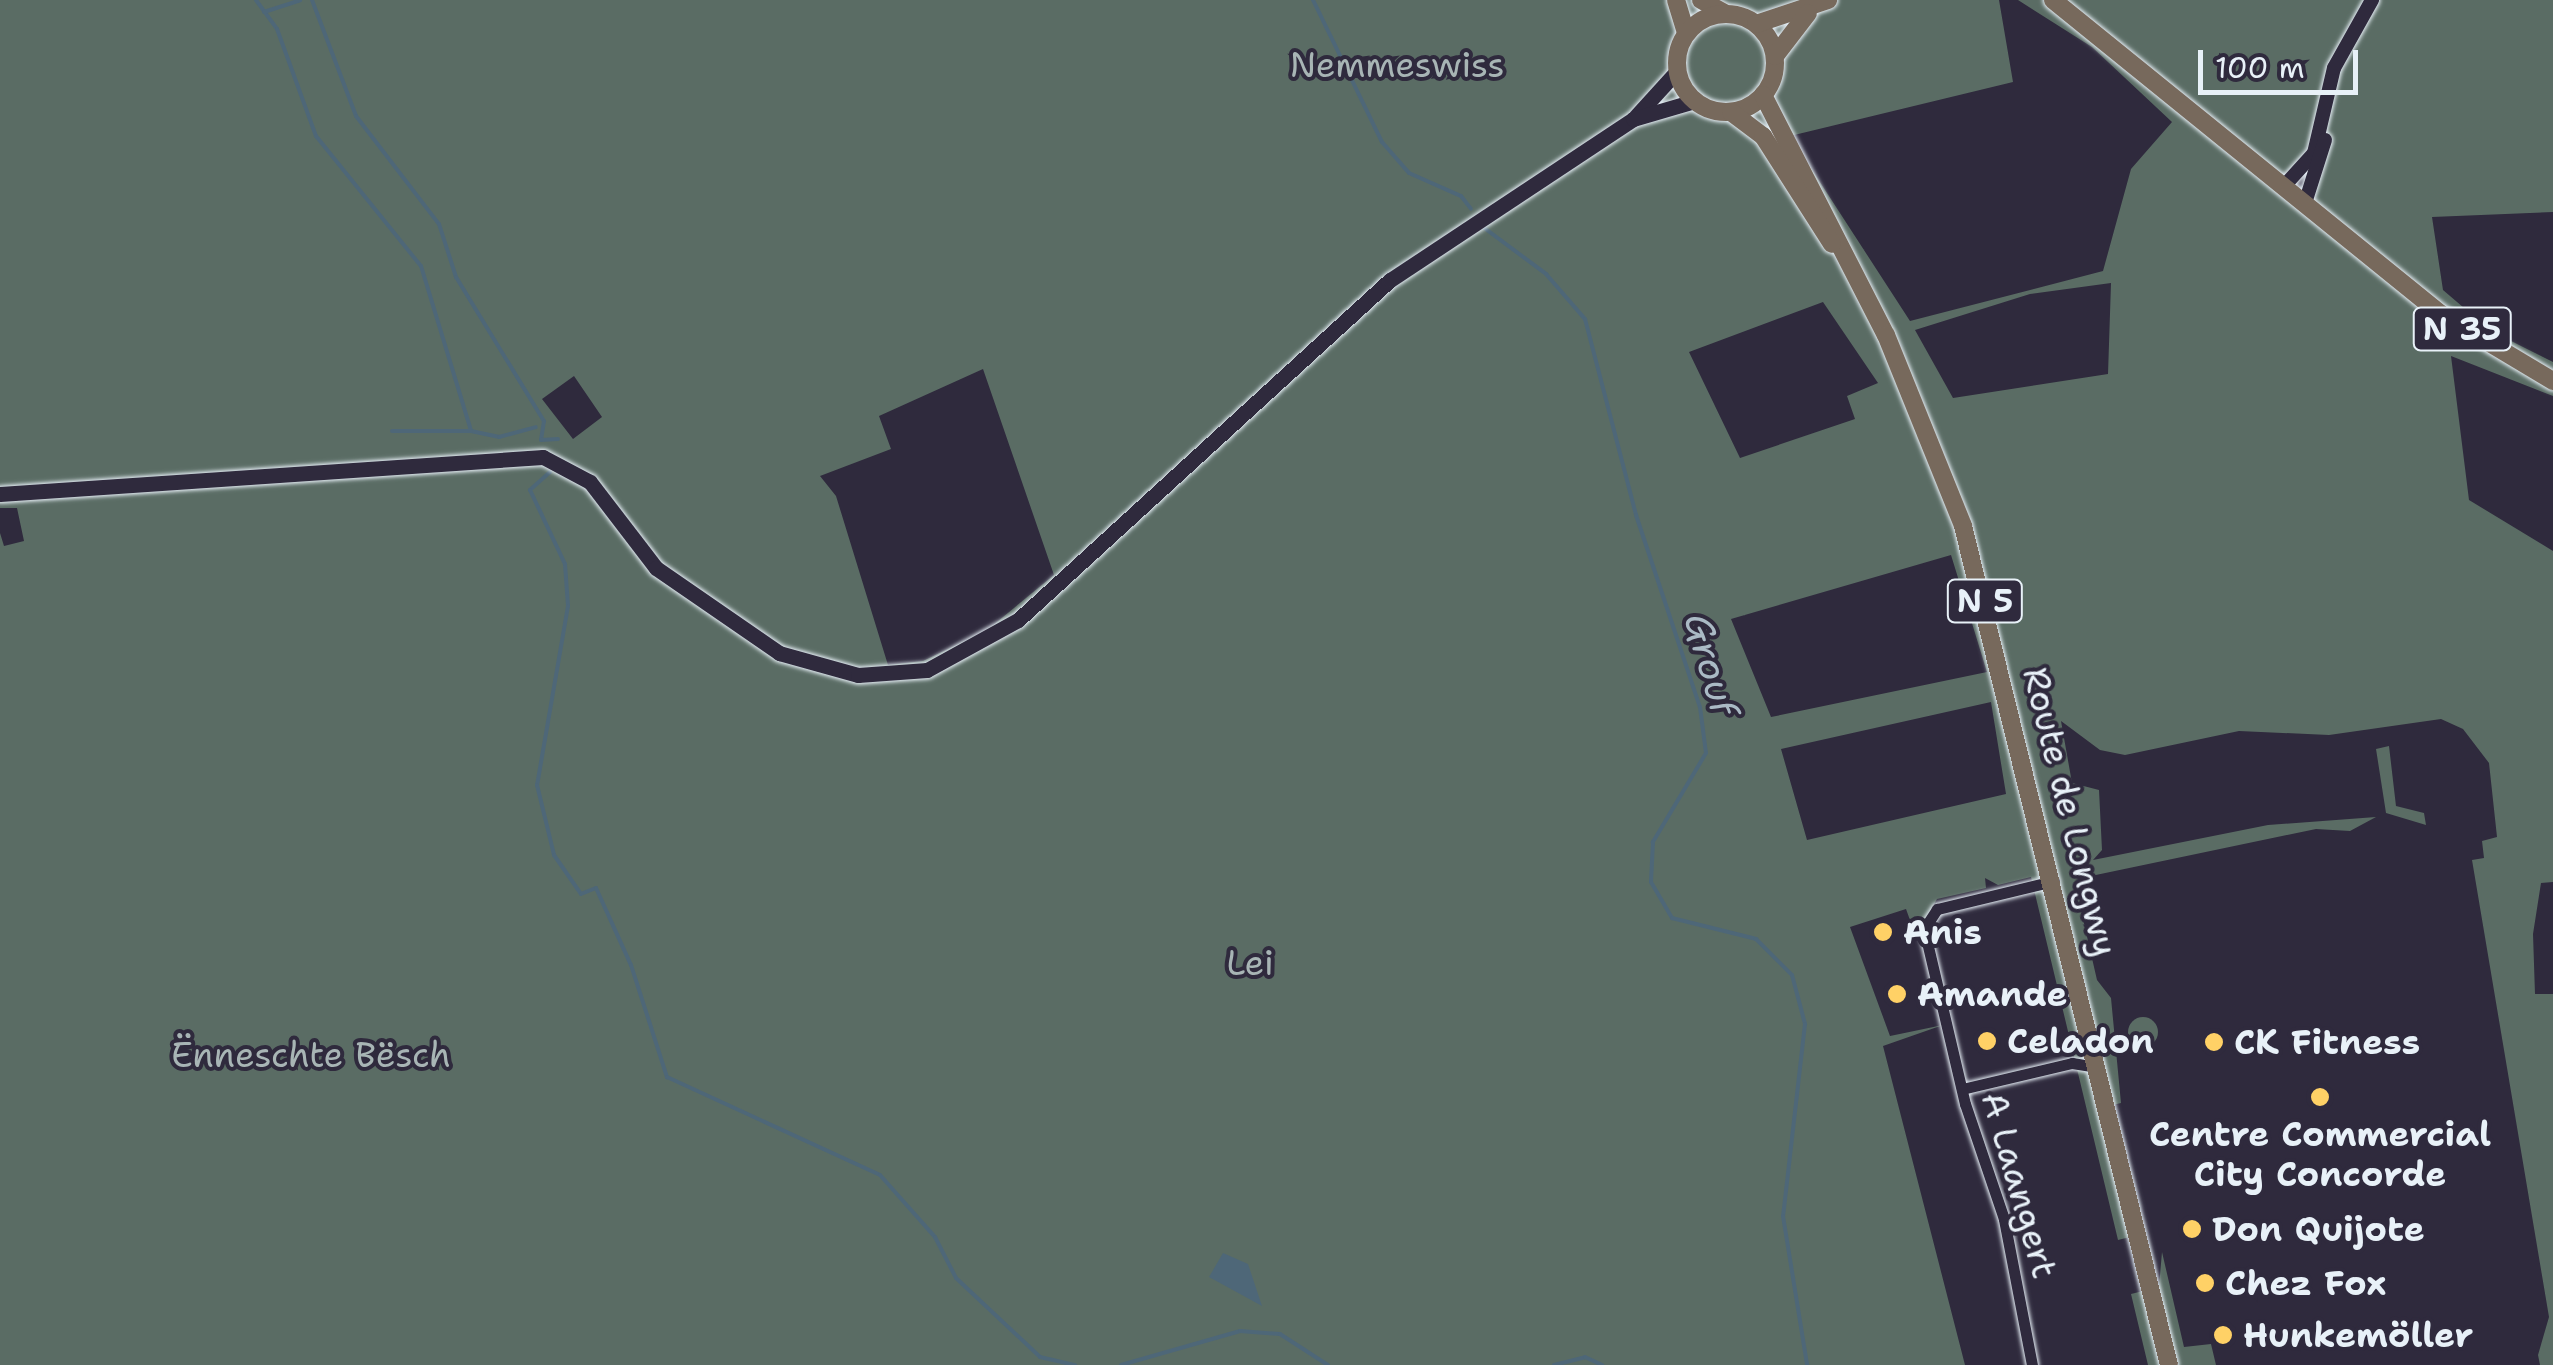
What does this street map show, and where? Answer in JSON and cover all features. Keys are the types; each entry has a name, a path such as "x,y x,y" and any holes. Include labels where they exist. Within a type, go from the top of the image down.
{"main road":[{"path":"0,494 543,456 590,482 656,568 779,652 858,675 927,670 1018,620 1390,280 1633,118 1676,71 1686,33 1676,0"},
{"path":"1701,0 1756,24 1820,4"},
{"name":"N 35","path":"2053,0 2306,200 2441,314 2553,381"},
{"path":"1732,112 1764,95 1775,56 1820,4"},
{"path":"1686,33 1724,13"},
{"path":"1756,24 1775,56"},
{"path":"1633,118 1694,102 1676,71"},
{"name":"Route de Longwy","path":"1764,95 1864,289 1962,526 2054,880 2169,1365"},
{"name":"N 5","path":"1694,102 1732,112"},
{"name":"Route de Longwy","path":"1732,112 1763,136 1864,289"}],"street":[{"path":"2286,184 2314,153 2326,99 2372,0"},
{"path":"2306,200 2323,161 2326,99"},
{"name":"A Laangert","path":"2032,1365 2004,1219 1962,1089 1950,1012 1924,941 1929,918 2054,880"},
{"path":"1962,1089 2072,1063 2098,1067"}],"green space":[{"path":"0,0 1999,0 2013,82 1790,136 1910,321 2103,271 2131,169 2172,122 2092,47 2018,0 2553,0 2553,212 2432,217 2443,290 2491,331 2553,362 2553,396 2451,356 2469,500 2553,551 2553,882 2541,883 2533,934 2535,994 2553,994 2553,1365 2540,1365 2538,1355 2549,1317 2472,860 2484,858 2482,841 2497,837 2489,763 2463,729 2441,719 2329,735 2239,731 2125,755 2100,750 2061,721 2072,783 2099,790 2102,850 2093,860 2268,825 2376,817 2350,831 2316,829 2091,876 2099,911 2083,919 2097,980 2111,998 2121,1103 2108,1106 2138,1235 2118,1240 2031,877 1998,885 1985,878 1986,888 1937,899 1916,937 1906,909 1850,927 1890,1036 1943,1025 1883,1046 1965,1365 0,1365 0,533 4,546 24,541 17,508 0,508","holes":["2323,161 2305,200 2286,183 2303,168","2111,283 2108,374 1953,398 1915,330 2030,294","1823,302 1878,383 1847,396 1855,419 1740,458 1689,352","983,369 1054,575 986,631 923,661 888,665 836,496 820,476 891,449 879,416","574,376 602,417 573,439 542,399","1951,555 1987,672 1771,717 1731,619","1991,702 2006,794 1807,840 1781,749"]},
{"path":"2389,746 2396,806 2424,813 2426,825 2386,813 2376,749"},
{"path":"2143,1017 2157,1026 2158,1032 2149,1046 2143,1047 2129,1038 2128,1032 2137,1018"},
{"path":"2162,1252 2184,1347 2211,1344 2216,1365 2148,1365 2131,1294 2159,1287"}],"water":[{"path":"1223,1253 1248,1264 1262,1306 1209,1277"}],"waterway":[{"path":"256,0 277,29 316,136 421,266 471,431 499,437 536,427"},
{"path":"264,12 300,0"},
{"path":"312,0 356,116 439,224 456,277 544,421 541,440 558,439"},
{"name":"Grouf","path":"1313,0 1382,142 1409,173 1461,196 1471,209"},
{"name":"Grouf","path":"1483,227 1546,274 1585,319 1636,515 1700,707 1706,753 1653,842 1651,882 1672,918 1756,939 1792,975 1805,1024 1783,1216 1807,1365"},
{"path":"392,431 471,431"},
{"path":"550,472 530,490 565,564 568,606 537,785 554,855 581,894 596,888 631,965 667,1077 880,1175 935,1237 956,1278 1040,1357 1075,1365"},
{"path":"1121,1365 1240,1331 1280,1334 1328,1365"},
{"path":"1554,1365 1585,1357 1602,1365"}],"place":[{"name":"Anis","path":"1883,932"},
{"name":"Amande","path":"1897,994"},
{"name":"Celadon","path":"1987,1041"},
{"name":"CK Fitness","path":"2214,1042"},
{"name":"Centre Commercial City Concorde","path":"2320,1097"},
{"name":"Don Quijote","path":"2192,1229"},
{"name":"Chez Fox","path":"2205,1283"},
{"name":"Hunkemöller","path":"2223,1335"}],"park label":[{"name":"Nemmeswiss","path":"1397,65"},
{"name":"Lei","path":"1250,963"},
{"name":"Ënneschte Bësch","path":"311,1055"}]}
